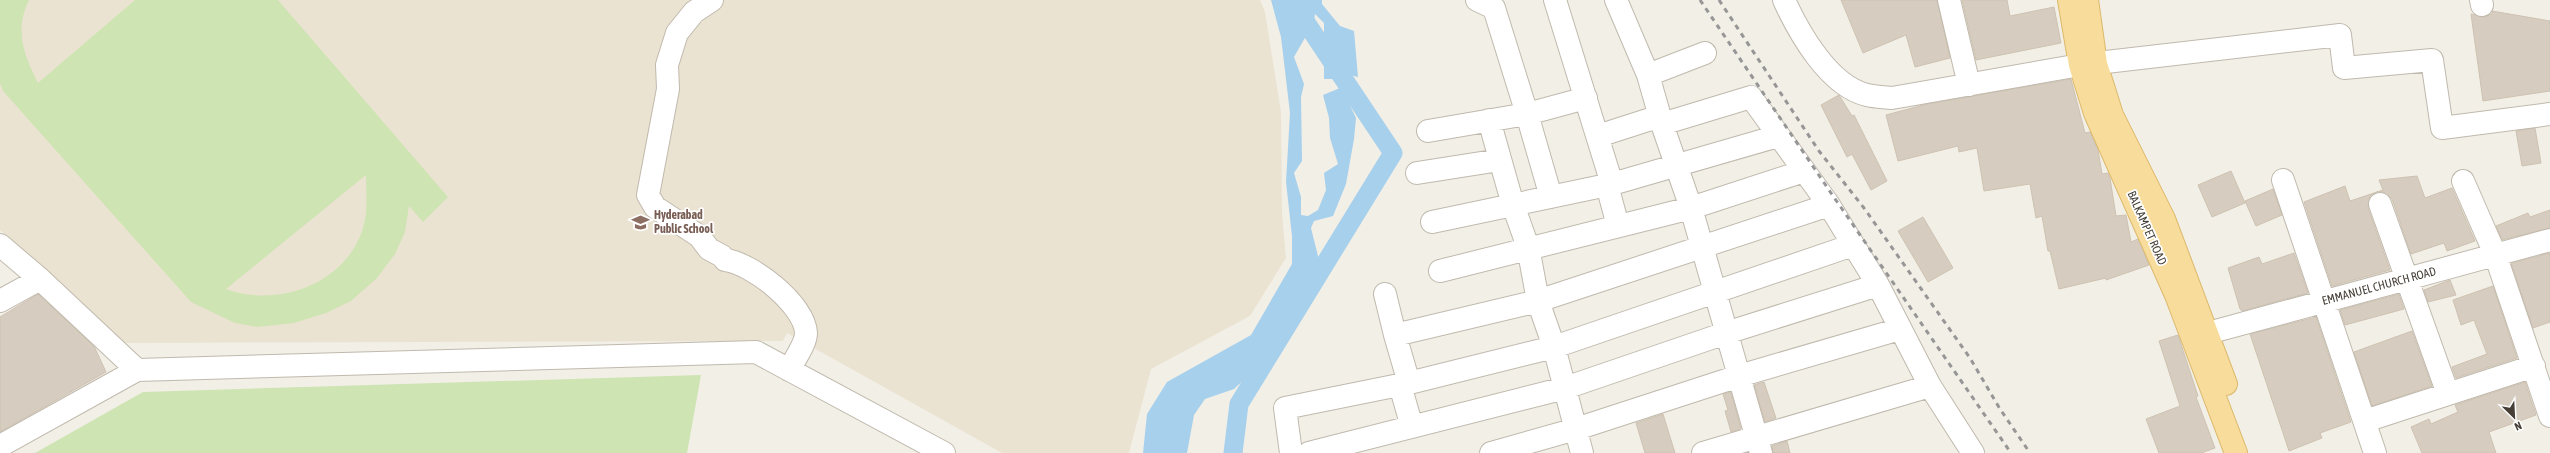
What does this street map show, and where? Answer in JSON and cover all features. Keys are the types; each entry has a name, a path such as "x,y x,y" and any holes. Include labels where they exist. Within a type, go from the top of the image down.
{"main road":[{"name":"BALKAMPET ROAD","path":"2069,0 2088,65 2164,219 2208,333 2251,453"},
{"name":"BALKAMPET ROAD","path":"2087,0 2088,65 2095,113 2176,294 2236,453"}],"street":[{"path":"712,0 694,12 677,33 667,65 668,89 648,195 655,207 700,236 709,249 726,260 742,264 770,283 804,320 806,335 789,370"},
{"path":"1477,0 1494,8 1527,114 1550,197"},
{"path":"1555,0 1598,136 1618,226"},
{"path":"1616,0 1648,75 1662,124 1691,208 1759,445"},
{"path":"1784,0 1822,64 1844,84 1866,95 1892,98 2088,65 2340,35 2344,68 2432,60 2442,128 2550,114"},
{"path":"1950,0 1969,85"},
{"path":"1648,75 1705,53"},
{"path":"1662,124 1751,97 1829,205 1878,285 1930,386 1973,453"},
{"path":"1428,131 1527,114 1586,98"},
{"path":"1598,136 1657,117 1662,124"},
{"path":"1489,120 1513,205 1528,248 1538,301 1554,347 1582,453"},
{"path":"1432,222 1609,185 1778,136"},
{"path":"1417,173 1500,160"},
{"path":"1440,271 1691,208 1804,172"},
{"path":"2283,180 2375,453"},
{"path":"2463,181 2495,254 2550,416"},
{"path":"2380,204 2448,394"},
{"path":"1395,335 1538,301 1829,205"},
{"name":"EMMANUEL CHURCH ROAD","path":"2208,333 2550,240"},
{"path":"1291,453 1285,408 1405,384 1554,347 1714,291 1853,245"},
{"path":"0,246 40,279 137,370"},
{"path":"0,301 40,279"},
{"path":"1309,453 1565,388 1726,333 1878,285"},
{"path":"1385,294 1405,384 1412,427"},
{"path":"1491,453 1576,429 1738,376 1900,329"},
{"path":"0,446 137,370 756,352 944,453"},
{"path":"2365,421 2534,366"},
{"path":"1703,453 1759,445 1930,386"}],"shaded area":[{"name":"Hyderabad Public School","path":"0,0 1260,0 1265,12 1281,112 1282,214 1286,258 1250,316 1151,369 1129,453 1002,453 787,333 783,341 125,343 111,333 0,230"}],"green space":[{"path":"0,0 29,0 22,22 23,42 25,52 38,83 135,0 278,0 448,197 423,222 409,206 405,232 395,254 377,278 351,301 326,313 294,323 257,327 235,323 191,302 3,91 0,83","holes":["366,175 366,206 364,224 356,244 344,261 328,275 310,286 289,293 268,295 247,294 226,289"]},
{"path":"701,375 687,453 35,453 143,392"}],"water":[{"path":"1271,0 1322,0 1322,4 1340,26 1354,31 1358,77 1350,75 1347,83 1355,91 1346,97 1356,118 1354,139 1346,184 1333,216 1314,221 1311,228 1320,264 1275,329 1250,374 1234,389 1205,399 1194,415 1187,453 1143,453 1147,414 1167,382 1251,335 1292,264 1292,236 1286,182 1290,113 1281,37","holes":["1315,14 1324,23 1324,79 1335,79 1340,88 1323,95 1329,118 1330,138 1338,164 1324,173 1326,190 1318,210 1308,216 1301,215 1301,197 1294,173 1302,161 1301,97 1304,84 1294,57 1306,36 1313,28"]}],"building":[{"path":"1841,0 1937,0 1950,58 1915,67 1906,35 1863,53"},
{"path":"1962,0 2007,0 2010,16 2054,7 2061,43 1976,60"},
{"path":"2492,11 2550,21 2550,91 2483,101 2471,14 2484,17 2492,14"},
{"path":"2071,79 2085,133 2090,132 2098,150 2102,174 2108,173 2110,178 2116,216 2126,215 2131,242 2138,239 2149,265 2106,280 2106,278 2059,289 2050,251 2048,251 2042,216 2036,218 2030,184 1984,191 1977,148 1959,152 1958,146 1898,161 1886,115 1927,104"},
{"path":"1839,95 1852,116 1854,115 1887,181 1871,190 1852,154 1847,157 1821,105"},
{"path":"2535,128 2541,163 2522,166 2516,131"},
{"path":"2231,171 2245,203 2212,217 2198,185"},
{"path":"2417,176 2425,198 2452,188 2475,241 2447,251 2444,243 2411,254 2392,199 2383,192 2377,192 2383,190 2379,180"},
{"path":"2345,186 2350,201 2375,193 2370,196 2368,208 2390,270 2332,286 2304,202"},
{"path":"2273,189 2282,215 2256,226 2245,201"},
{"path":"2550,210 2550,228 2502,240 2496,226 2528,213 2530,217"},
{"path":"1923,217 1953,268 1928,282 1898,231"},
{"path":"2294,253 2308,293 2242,311 2240,309 2228,268 2259,257 2262,264"},
{"path":"2550,253 2550,322 2533,328 2511,263"},
{"path":"2450,280 2456,295 2428,302 2424,290"},
{"path":"2493,286 2517,358 2456,378 2452,367 2487,354 2474,320 2461,325 2453,300"},
{"path":"38,294 94,346 106,372 0,432 0,317"},
{"path":"2399,294 2404,309 2345,325 2340,310"},
{"path":"2316,317 2351,422 2320,433 2322,438 2289,451 2250,334"},
{"path":"2412,331 2432,386 2372,406 2354,352"},
{"path":"2178,335 2198,396 2196,397 2215,448 2201,453 2159,453 2146,419 2180,406 2159,341"},
{"path":"1764,382 1776,418 1765,422 1754,385"},
{"path":"2525,382 2536,415 2489,432 2496,453 2422,453 2411,427 2429,419 2431,424 2458,412 2455,405"},
{"path":"1731,392 1741,429 1731,432 1725,411 1728,410 1723,394"},
{"path":"1663,414 1675,453 1645,453 1636,423"},
{"path":"1787,441 1790,453 1773,453 1772,446"}],"waterway":[{"path":"1233,453 1239,404 1393,153 1291,0"}],"railway":[{"path":"1700,0 1831,193 2011,453"},
{"path":"1719,0 1819,151 1864,208 1970,358 2000,409 2030,453"}],"place":[{"name":"Hyderabad Public School","path":"641,222"}]}
